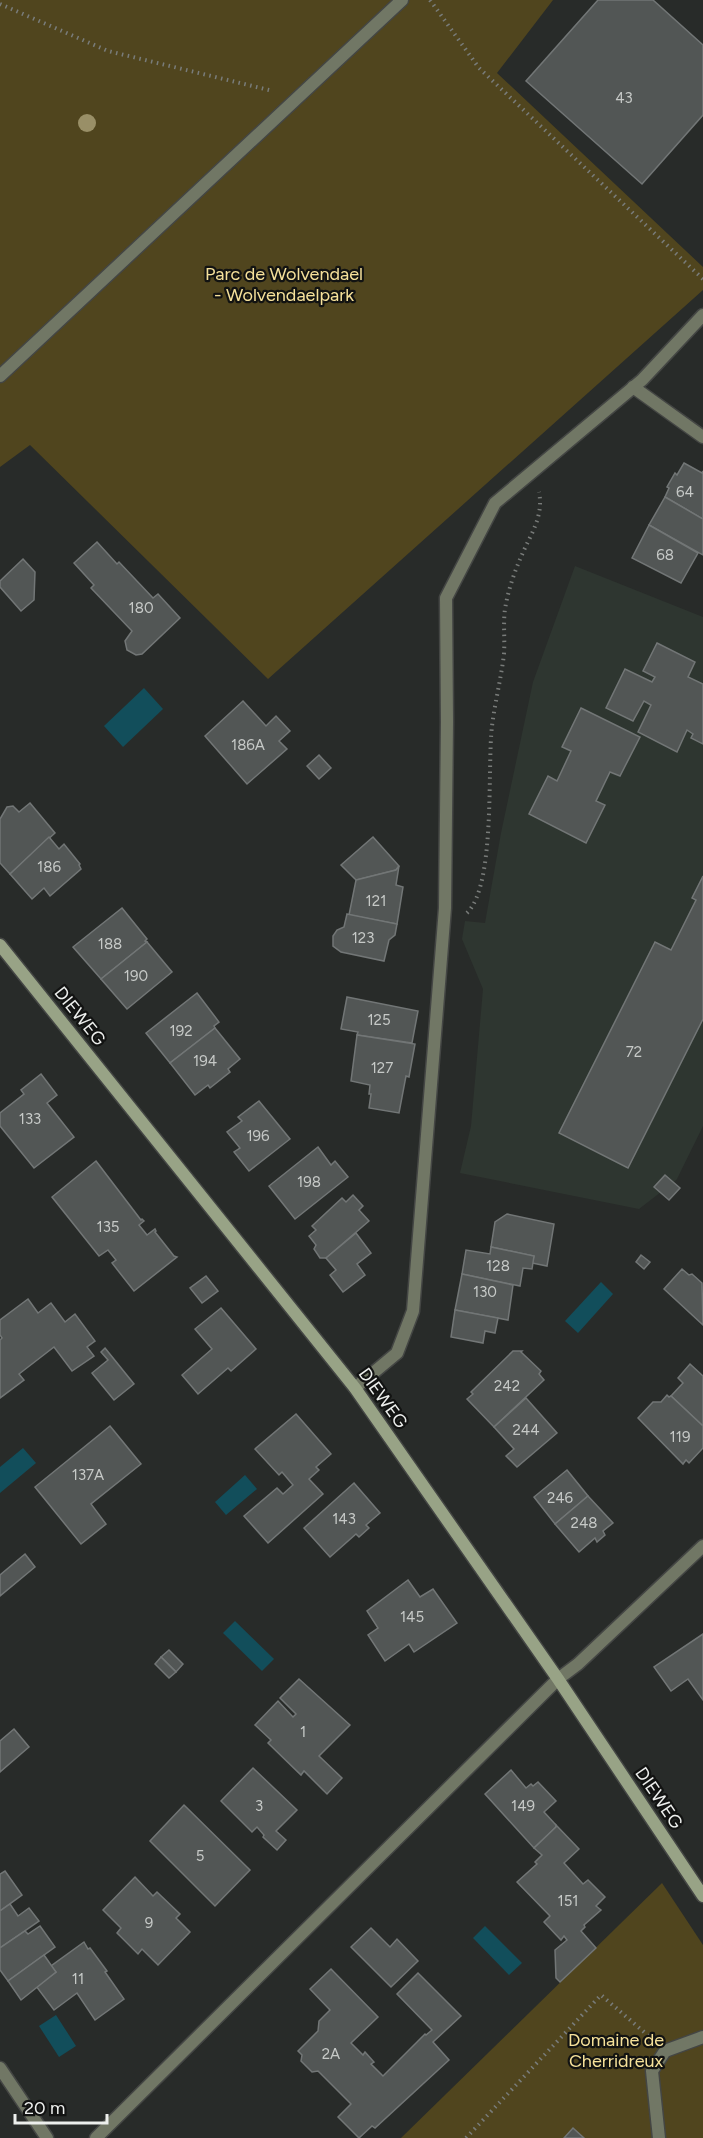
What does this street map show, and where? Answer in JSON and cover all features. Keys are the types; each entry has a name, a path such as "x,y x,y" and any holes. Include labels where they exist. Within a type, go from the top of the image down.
{"street":[{"path":"0,376 402,0"},
{"path":"355,1388 397,1353 414,1311 443,934 447,722 446,598 495,503 633,387 703,315"},
{"path":"633,387 703,437"},
{"name":"DIEWEG","path":"0,945 355,1388 558,1678 703,1896"},
{"path":"96,2138 558,1678 578,1664 703,1546"},
{"path":"658,2138 652,2071 665,2051 703,2037"},
{"path":"0,2068 47,2138"}],"path":[{"path":"430,0 479,68 703,279"},
{"path":"0,4 108,51 297,97"},
{"path":"443,934 453,928 473,908 482,886 490,800 491,735 504,651 505,610 514,574 538,523 540,496 533,471"},
{"path":"466,2138 601,1995 665,2051"}],"shaded area":[{"path":"575,566 703,617 703,1126 677,1179 674,1182 665,1175 654,1186 661,1192 639,1209 460,1173 471,1126 483,989 462,939 465,921 485,923 501,833 533,682"}],"green space":[{"name":"Parc de Wolvendael - Wolvendaelpark","path":"0,0 553,0 497,73 703,267 703,290 268,679 30,445 0,467"},
{"name":"Domaine de Cherridreux","path":"662,1883 703,1945 703,2138 401,2138"}],"water":[{"path":"144,688 163,709 123,747 104,726"},
{"path":"601,1282 613,1294 578,1333 565,1321"},
{"path":"23,1448 36,1463 0,1493 0,1467"},
{"path":"245,1475 257,1489 226,1515 215,1502"},
{"path":"235,1621 274,1659 262,1671 223,1633"},
{"path":"485,1926 522,1963 509,1975 473,1938"},
{"path":"56,2015 76,2046 59,2057 39,2026"}],"building":[{"path":"598,0 653,0 703,45 703,115 642,184 526,81"},
{"path":"684,463 702,473 703,471 703,519 665,497 669,488 667,487"},
{"path":"665,497 703,519 703,555 649,525"},
{"path":"649,525 698,553 681,583 632,558"},
{"path":"97,542 153,598 158,594 180,618 142,654 136,655 127,650 125,641 132,631 91,588 94,585 74,563"},
{"path":"23,559 35,572 34,600 21,611 0,587 0,581"},
{"path":"657,643 695,662 688,677 703,684 703,744 691,738 693,734 687,730 677,752 638,732 651,705 644,701 633,721 606,708 625,669 652,682 655,677 643,671"},
{"path":"243,701 266,726 276,716 290,731 279,741 287,749 247,784 205,736"},
{"path":"581,708 640,737 620,776 610,772 596,801 605,805 586,843 529,814 548,776 557,781 571,751 562,747"},
{"path":"319,755 331,768 319,779 307,766"},
{"path":"30,803 55,833 10,874 0,863 0,819 7,807 13,806 19,812"},
{"path":"49,837 59,849 64,844 80,864 81,869 50,896 44,888 32,899 10,874"},
{"path":"373,837 399,866 396,870 356,880 341,865"},
{"path":"399,866 396,885 403,887 397,924 349,915 356,880 396,870"},
{"path":"703,876 703,1019 628,1168 559,1133 655,942 671,950 696,900 692,898"},
{"path":"122,908 147,942 101,979 73,947"},
{"path":"347,914 397,924 395,935 389,940 384,961 341,952 333,946 333,936 337,930 344,927"},
{"path":"147,942 172,972 127,1009 101,979"},
{"path":"197,993 219,1022 214,1026 215,1028 170,1063 146,1033"},
{"path":"347,997 418,1011 412,1043 357,1035 358,1032 341,1029"},
{"path":"215,1028 240,1059 228,1069 230,1072 210,1088 208,1085 195,1095 170,1063"},
{"path":"357,1035 415,1044 399,1113 369,1108 370,1085 351,1081"},
{"path":"41,1074 57,1095 47,1103 74,1137 34,1168 0,1126 0,1113 24,1094 21,1090"},
{"path":"259,1101 290,1139 249,1171 234,1152 240,1148 227,1132 242,1121 238,1117"},
{"path":"318,1147 331,1165 335,1161 348,1177 295,1219 269,1186"},
{"path":"96,1161 144,1221 139,1225 147,1235 155,1229 155,1232 177,1257 134,1291 112,1263 116,1260 108,1250 99,1256 52,1197"},
{"path":"665,1175 680,1188 669,1200 654,1187"},
{"path":"353,1195 363,1206 359,1210 369,1221 326,1258 320,1258 314,1249 316,1245 309,1236 316,1230 312,1226 342,1198 346,1202"},
{"path":"507,1214 554,1224 547,1266 532,1263 534,1256 491,1247 495,1222"},
{"path":"356,1233 371,1253 357,1264 365,1275 343,1292 330,1275 336,1270 326,1258"},
{"path":"491,1247 534,1256 532,1269 523,1268 520,1286 462,1274 466,1250 490,1254"},
{"path":"641,1255 650,1262 644,1269 636,1262"},
{"path":"682,1269 702,1283 703,1325 664,1289"},
{"path":"462,1274 513,1285 508,1320 455,1310"},
{"path":"206,1276 218,1291 202,1303 190,1288"},
{"path":"28,1299 38,1313 51,1303 65,1322 75,1314 95,1341 87,1347 94,1356 72,1371 54,1347 19,1374 24,1380 0,1398 0,1340 2,1338 0,1320"},
{"path":"221,1308 256,1349 231,1371 228,1368 198,1394 182,1375 212,1349 195,1329"},
{"path":"455,1310 498,1318 495,1333 485,1331 483,1343 451,1337"},
{"path":"105,1348 134,1384 114,1400 92,1373 108,1360 101,1352"},
{"path":"513,1351 522,1351 541,1371 539,1374 544,1380 494,1427 467,1399 473,1394 471,1392"},
{"path":"690,1364 703,1376 703,1426 671,1396 683,1383 678,1378"},
{"path":"667,1395 671,1396 703,1426 703,1448 689,1463 686,1460 683,1464 638,1418 653,1402 661,1402"},
{"path":"526,1398 557,1433 517,1467 506,1456 514,1449 494,1427"},
{"path":"296,1414 331,1454 316,1467 319,1470 309,1479 323,1494 268,1543 244,1516 277,1488 283,1494 293,1485 282,1472 279,1475 255,1449"},
{"path":"110,1426 141,1464 91,1504 106,1524 81,1544 35,1487"},
{"path":"567,1470 588,1496 555,1524 534,1497"},
{"path":"354,1483 380,1513 366,1525 369,1528 359,1537 356,1534 330,1557 304,1528"},
{"path":"588,1496 613,1523 603,1531 605,1535 597,1542 595,1538 579,1552 555,1524"},
{"path":"25,1554 35,1567 0,1596 0,1575"},
{"path":"408,1580 420,1597 433,1589 457,1623 414,1652 409,1644 385,1661 368,1635 378,1628 367,1611"},
{"path":"703,1634 703,1700 688,1679 671,1691 654,1667"},
{"path":"169,1650 183,1664 176,1672 161,1657"},
{"path":"161,1657 176,1672 169,1678 155,1664"},
{"path":"299,1679 350,1725 319,1756 342,1778 327,1794 304,1771 301,1775 268,1743 271,1740 255,1725 278,1701 293,1717 296,1714 280,1698"},
{"path":"14,1729 29,1747 0,1772 0,1741"},
{"path":"253,1768 297,1810 276,1831 286,1840 277,1850 263,1837 264,1835 257,1827 252,1832 221,1801"},
{"path":"511,1770 526,1788 538,1782 556,1801 544,1812 556,1827 534,1848 485,1794"},
{"path":"184,1805 250,1870 215,1906 150,1841"},
{"path":"556,1825 579,1849 564,1863 583,1884 588,1880 605,1897 596,1906 601,1910 584,1925 581,1931 596,1948 560,1982 556,1978 555,1950 567,1940 564,1936 561,1940 544,1922 550,1916 517,1882 537,1864 535,1862 542,1855 534,1848"},
{"path":"5,1871 22,1895 0,1911 0,1874"},
{"path":"135,1877 153,1896 157,1892 180,1914 176,1918 190,1932 158,1965 142,1949 138,1954 117,1933 121,1928 103,1910"},
{"path":"10,1904 18,1916 29,1908 39,1921 0,1948 0,1911"},
{"path":"40,1926 55,1947 8,1981 0,1970 0,1948 25,1931 28,1934"},
{"path":"371,1928 390,1947 397,1939 418,1961 391,1987 351,1947"},
{"path":"84,1942 107,1971 105,1972 124,1999 95,2020 77,1993 54,2010 36,1986 56,1972 51,1966"},
{"path":"44,1955 56,1972 21,2000 8,1981"},
{"path":"331,1969 378,2017 351,2043 363,2055 365,2052 374,2062 371,2064 383,2076 425,2034 432,2030 397,1994 418,1973 461,2016 433,2042 449,2060 375,2128 372,2126 359,2138 338,2117 351,2104 318,2071 312,2072 301,2061 302,2055 298,2051 318,2031 319,2021 330,2010 310,1989"},
{"path":"573,2128 584,2138 564,2138"}]}
